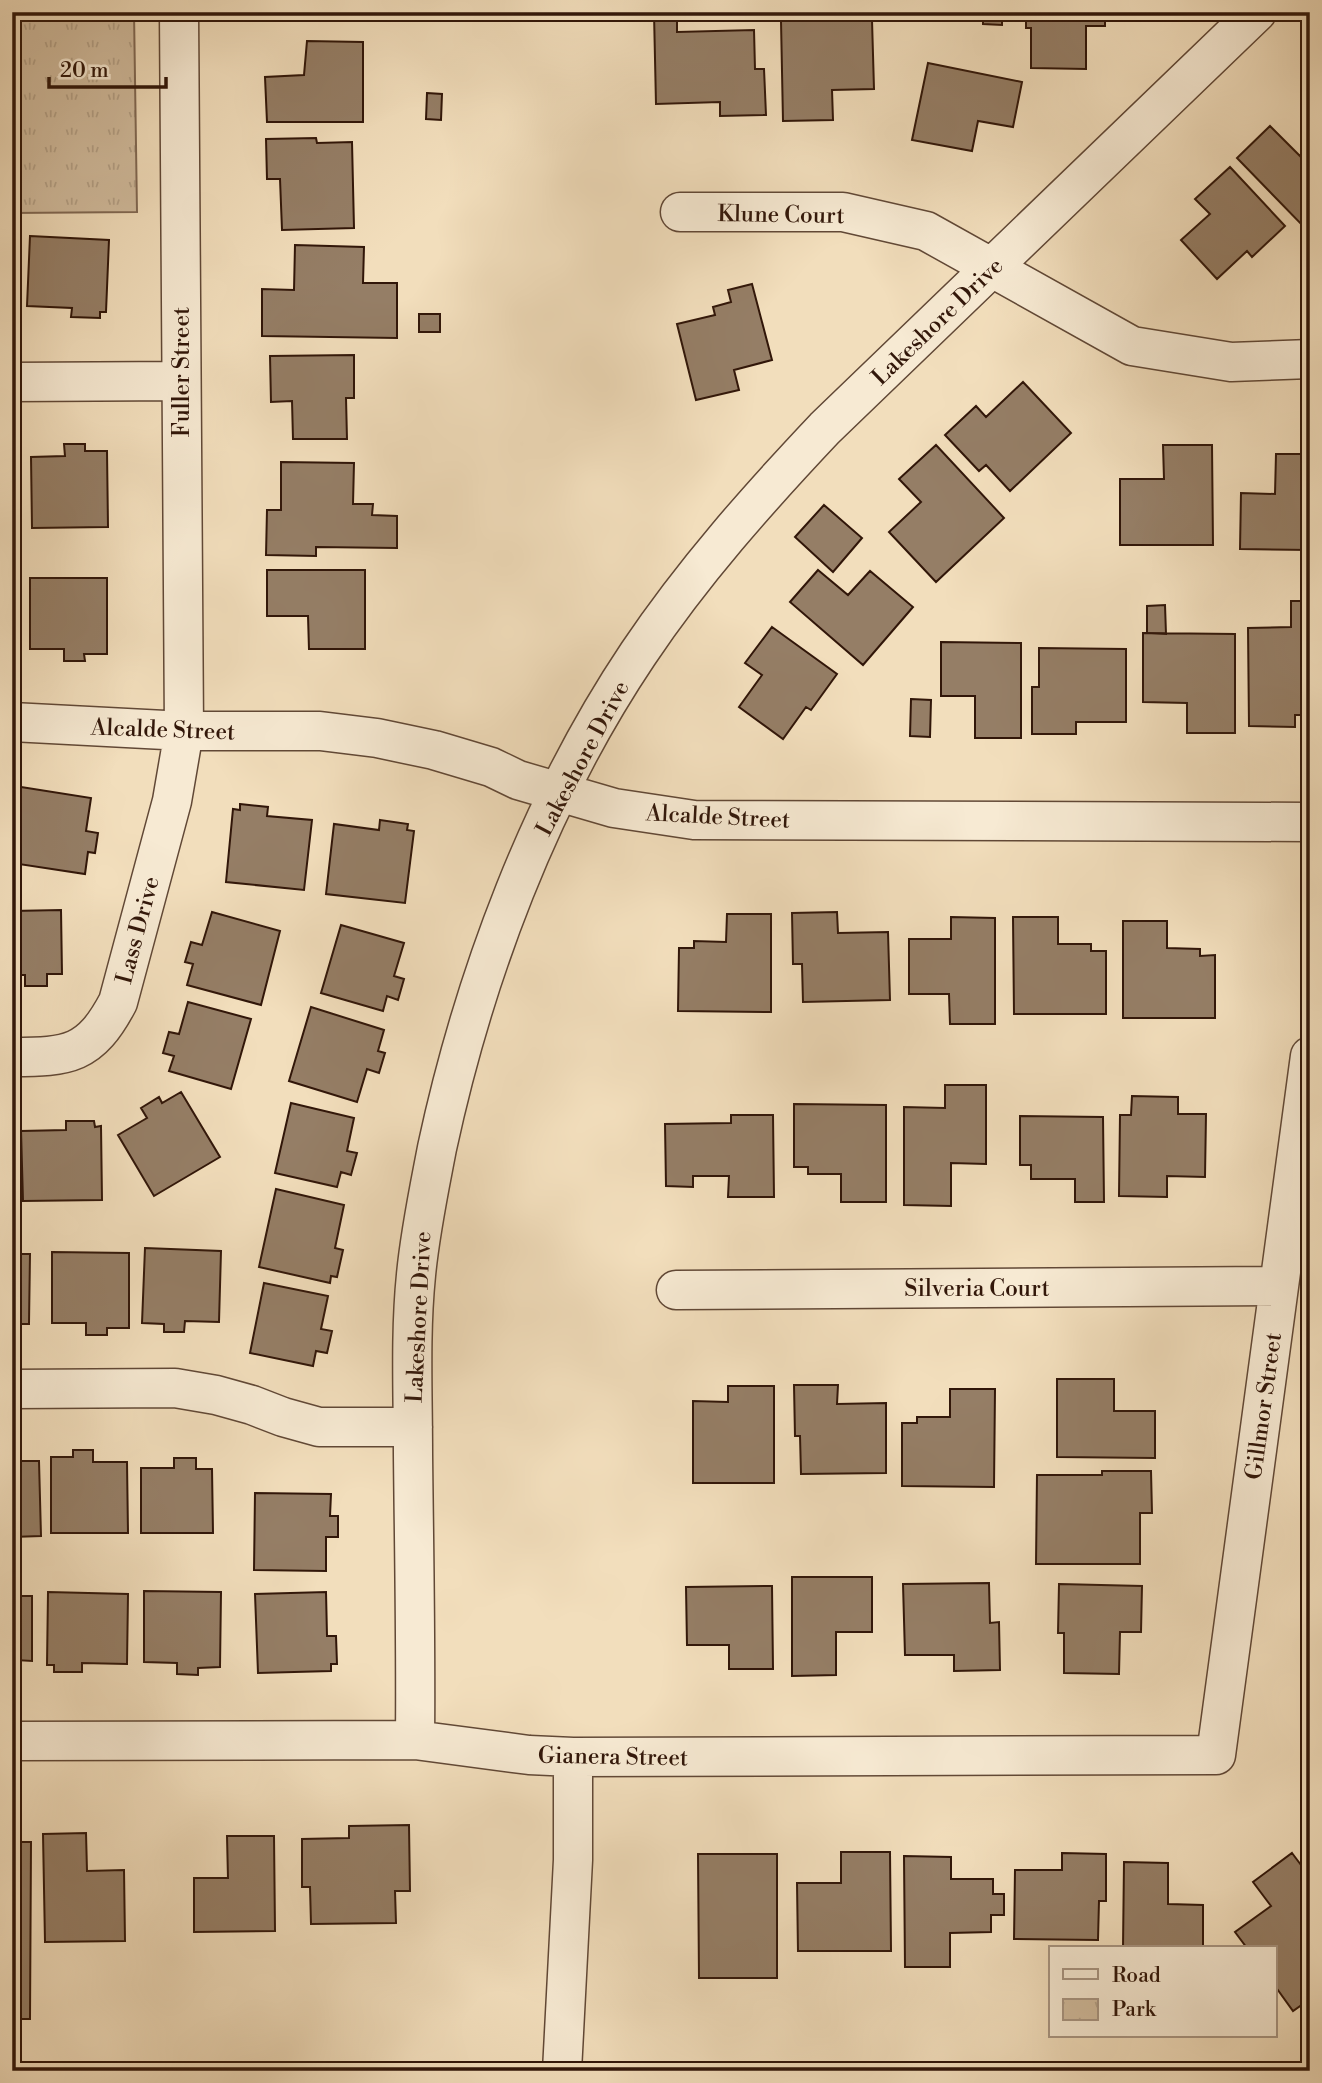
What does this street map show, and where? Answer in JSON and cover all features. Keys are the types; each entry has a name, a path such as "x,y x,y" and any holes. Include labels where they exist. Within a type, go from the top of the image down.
{"street":[{"name":"Fuller Street","path":"179,12 184,731"},
{"name":"Lakeshore Drive","path":"415,1740 412,1353 416,1274 427,1198 466,1029 490,956 559,793 637,655 724,538 825,428 1256,12"},
{"name":"Klune Court","path":"680,212 843,212 926,232 1132,346 1231,362 1310,359"},
{"path":"12,382 181,382"},
{"name":"Alcalde Street","path":"12,722 184,731 320,731 377,738 434,750 491,767 518,780 559,793 630,811 694,820 1310,822"},
{"name":"Lass Drive","path":"12,1057 71,1053 93,1040 108,1022 118,1002 172,801 184,731"},
{"name":"Gillmor Street","path":"1216,1755 1310,1056"},
{"name":"Silveria Court","path":"676,1290 1278,1286"},
{"path":"12,1389 175,1388 240,1402 283,1418 320,1427 413,1427"},
{"name":"Gianera Street","path":"12,1741 415,1740 529,1755 573,1757 1216,1755"},
{"path":"562,2071 573,1860 573,1757"}],"green space":[{"path":"12,12 134,12 137,212 12,213"}],"building":[{"path":"971,12 1020,12 1020,17 1002,18 1002,25 983,24 983,18 972,18"},
{"path":"1026,12 1105,12 1105,26 1086,26 1086,69 1031,68 1031,28 1026,28"},
{"path":"654,13 677,13 677,32 754,30 755,69 764,69 766,115 720,116 720,102 656,104"},
{"path":"872,20 874,89 832,90 833,120 783,121 781,21"},
{"path":"307,41 363,42 363,122 267,122 265,77 304,75"},
{"path":"928,63 1022,82 1013,127 978,121 972,151 912,140"},
{"path":"427,93 442,94 441,120 426,119"},
{"path":"1270,126 1300,156 1310,146 1310,222 1304,227 1237,158"},
{"path":"316,138 317,143 352,142 354,228 282,230 280,179 267,179 266,139"},
{"path":"1230,167 1285,226 1252,257 1247,251 1217,279 1181,240 1210,214 1195,199"},
{"path":"30,236 109,240 106,312 100,312 100,318 71,317 72,308 27,306"},
{"path":"12,243 16,243 16,314 12,314"},
{"path":"295,245 364,247 363,283 397,283 397,338 262,336 262,289 294,290"},
{"path":"752,284 772,360 734,370 739,390 696,400 677,324 715,315 713,307 731,302 728,290"},
{"path":"419,314 440,314 440,332 419,332"},
{"path":"354,355 354,398 346,398 347,439 293,439 292,401 271,402 270,356"},
{"path":"1023,382 1071,433 1010,491 986,465 979,471 945,435 976,406 986,417"},
{"path":"64,444 85,444 85,451 107,451 108,527 32,528 31,457 65,456"},
{"path":"936,445 1004,518 936,582 889,532 921,502 899,479"},
{"path":"1163,445 1212,445 1213,545 1120,545 1120,479 1164,479"},
{"path":"12,451 17,451 15,522 12,522"},
{"path":"1276,454 1310,454 1310,550 1240,549 1241,493 1275,494"},
{"path":"281,462 354,463 353,504 373,504 372,515 397,516 397,548 316,547 316,556 266,555 267,510 281,510"},
{"path":"824,505 862,538 833,572 795,537"},
{"path":"267,570 365,570 365,649 309,649 308,616 267,616"},
{"path":"818,570 848,595 870,571 913,607 863,665 790,602"},
{"path":"12,577 18,577 18,647 12,647"},
{"path":"30,578 107,578 107,654 84,654 85,661 64,661 64,649 30,649"},
{"path":"1291,601 1310,601 1310,715 1295,715 1295,727 1249,726 1248,628 1291,627"},
{"path":"1165,605 1166,634 1147,633 1147,606"},
{"path":"772,627 837,674 811,710 806,707 783,739 739,707 762,675 745,663"},
{"path":"1143,633 1235,634 1235,733 1187,733 1187,703 1143,702"},
{"path":"941,642 1021,643 1021,738 975,738 975,696 941,696"},
{"path":"1039,648 1126,649 1126,722 1076,722 1076,734 1032,734 1032,687 1039,687"},
{"path":"911,699 931,700 930,737 910,736"},
{"path":"21,787 91,798 86,831 98,833 95,853 88,852 85,874 12,863 12,845"},
{"path":"240,804 268,807 267,816 312,820 304,890 226,882 233,809 240,810"},
{"path":"380,820 408,824 407,830 414,831 405,903 326,894 334,824 379,830"},
{"path":"61,910 62,974 47,974 47,986 25,986 25,975 12,975 12,911"},
{"path":"212,912 280,931 261,1005 187,985 193,964 185,962 191,942 202,945"},
{"path":"837,912 838,933 888,932 890,1000 803,1002 802,964 793,964 792,913"},
{"path":"727,914 771,914 771,1012 678,1011 679,948 694,948 694,941 726,942"},
{"path":"951,917 995,918 995,1024 950,1024 949,994 909,994 909,939 951,939"},
{"path":"1013,917 1058,917 1058,944 1091,944 1091,951 1106,951 1106,1014 1014,1014"},
{"path":"1123,921 1167,921 1167,948 1200,949 1200,956 1215,955 1215,1018 1123,1018"},
{"path":"341,925 404,943 394,976 404,979 398,1000 387,996 383,1011 321,993"},
{"path":"188,1002 251,1019 231,1089 169,1071 174,1056 163,1053 169,1032 179,1034"},
{"path":"311,1007 384,1030 378,1051 385,1053 379,1073 367,1069 357,1102 289,1081"},
{"path":"945,1085 986,1085 986,1164 951,1163 951,1206 904,1205 904,1107 945,1108"},
{"path":"181,1092 220,1157 154,1196 118,1135 147,1118 141,1108 159,1097 162,1103"},
{"path":"1132,1096 1178,1097 1178,1114 1206,1114 1205,1177 1167,1176 1167,1197 1119,1196 1120,1115 1131,1115"},
{"path":"291,1103 354,1118 347,1151 357,1153 351,1175 341,1172 337,1187 275,1173"},
{"path":"794,1104 886,1105 886,1202 841,1202 841,1174 808,1174 808,1167 794,1167"},
{"path":"731,1115 773,1115 774,1197 728,1197 729,1176 693,1176 693,1187 666,1186 665,1124 731,1123"},
{"path":"1020,1116 1103,1117 1104,1202 1075,1202 1075,1179 1031,1179 1031,1165 1020,1165"},
{"path":"66,1121 94,1121 95,1127 101,1126 102,1200 23,1201 21,1131 66,1130"},
{"path":"14,1129 14,1200 12,1200"},
{"path":"276,1189 344,1205 335,1248 343,1250 337,1277 331,1276 330,1283 259,1267"},
{"path":"145,1248 221,1251 219,1322 185,1321 184,1332 164,1332 164,1324 142,1323"},
{"path":"52,1252 129,1253 129,1328 107,1328 107,1335 86,1335 86,1323 52,1323"},
{"path":"12,1254 30,1254 29,1324 12,1324"},
{"path":"264,1283 328,1296 321,1329 332,1331 327,1353 316,1351 313,1366 250,1353"},
{"path":"1057,1379 1114,1379 1114,1411 1155,1411 1155,1458 1057,1457"},
{"path":"794,1385 838,1385 837,1404 886,1403 886,1473 801,1474 800,1436 795,1436"},
{"path":"728,1386 774,1386 774,1483 693,1483 693,1401 728,1402"},
{"path":"950,1389 995,1389 994,1487 902,1486 902,1423 917,1423 917,1417 950,1417"},
{"path":"73,1450 93,1450 93,1462 127,1462 128,1533 51,1533 51,1457 73,1457"},
{"path":"12,1453 17,1453 17,1461 39,1461 41,1536 12,1537"},
{"path":"174,1458 196,1458 196,1469 212,1469 213,1533 141,1533 141,1468 174,1468"},
{"path":"1102,1471 1151,1471 1152,1513 1140,1513 1140,1564 1036,1564 1037,1475 1102,1475"},
{"path":"255,1493 331,1494 330,1516 338,1516 338,1537 326,1537 326,1571 254,1570"},
{"path":"792,1577 872,1577 872,1632 836,1632 836,1675 792,1676"},
{"path":"989,1583 990,1623 999,1622 1000,1670 954,1671 954,1655 905,1655 903,1584"},
{"path":"1059,1584 1142,1586 1141,1632 1120,1632 1119,1674 1064,1673 1064,1633 1058,1633"},
{"path":"772,1586 773,1669 729,1669 729,1645 687,1645 686,1587"},
{"path":"144,1591 221,1592 220,1667 198,1668 198,1675 177,1674 177,1663 144,1662"},
{"path":"48,1592 128,1594 127,1664 82,1663 82,1672 54,1672 54,1665 47,1665"},
{"path":"326,1592 327,1636 336,1636 337,1664 331,1664 331,1671 258,1673 255,1594"},
{"path":"12,1596 32,1596 32,1661 16,1660 16,1672 12,1672"},
{"path":"409,1825 410,1891 395,1891 396,1923 311,1924 310,1887 302,1887 302,1839 349,1838 349,1826"},
{"path":"86,1833 87,1871 124,1870 125,1941 45,1942 43,1834"},
{"path":"227,1836 274,1836 275,1931 194,1932 194,1878 228,1878"},
{"path":"12,1842 31,1842 30,2019 12,2019"},
{"path":"841,1852 890,1852 891,1951 798,1951 797,1883 841,1883"},
{"path":"1062,1853 1106,1854 1106,1901 1099,1901 1098,1940 1014,1939 1015,1870 1062,1870"},
{"path":"1292,1853 1310,1877 1310,1999 1293,2011 1276,1987 1276,1946 1246,1946 1235,1932 1271,1906 1253,1882"},
{"path":"698,1854 777,1854 777,1978 699,1978"},
{"path":"904,1856 951,1857 951,1879 993,1879 993,1894 1004,1894 1004,1915 991,1915 991,1932 950,1933 950,1967 905,1967"},
{"path":"1124,1862 1168,1863 1168,1904 1203,1905 1203,1946 1123,1946"}]}
